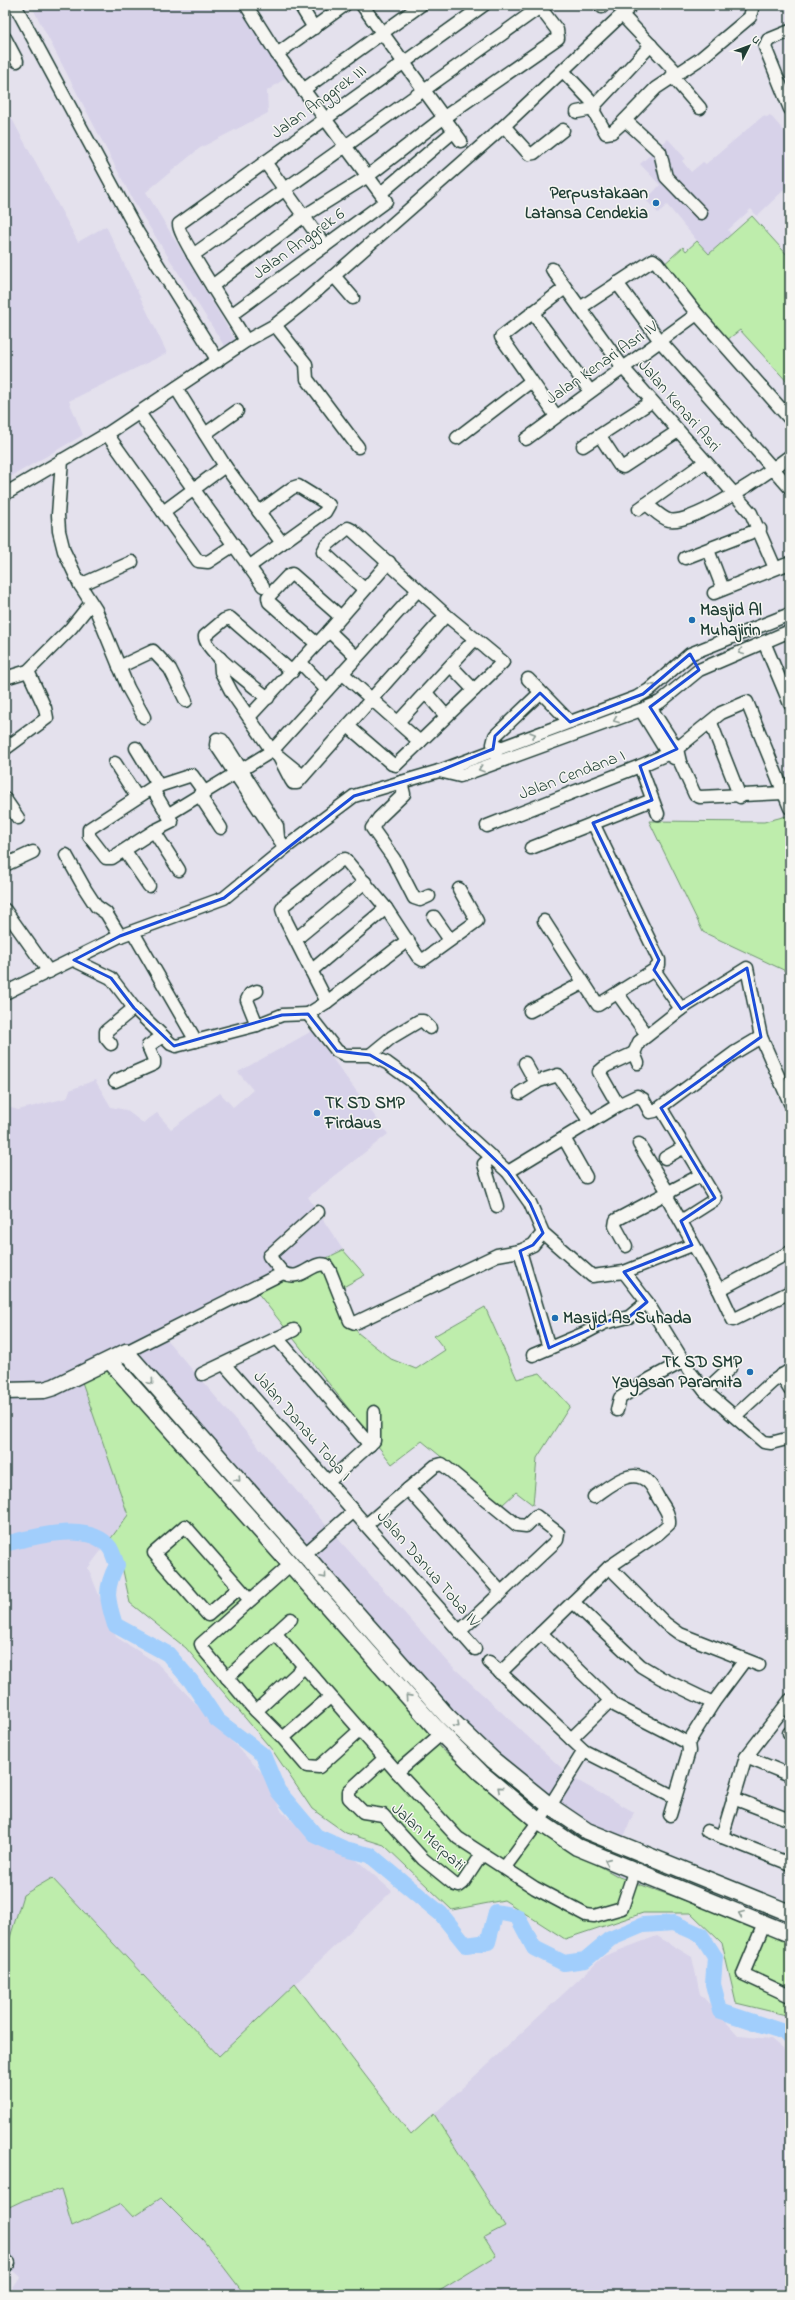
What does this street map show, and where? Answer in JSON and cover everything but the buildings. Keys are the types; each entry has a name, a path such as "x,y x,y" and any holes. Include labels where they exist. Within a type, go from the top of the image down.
{"main road":[{"path":"5,1391 49,1389 126,1352 447,1716 493,1760 577,1847 634,1872 790,1934"},
{"path":"110,1361 441,1734 481,1773 544,1813 790,1913"},
{"path":"280,1552 294,1541"}],"street":[{"path":"15,5 138,233 218,361"},
{"path":"246,5 277,54 383,197"},
{"path":"300,5 314,28"},
{"path":"277,54 346,5"},
{"path":"362,5 461,142"},
{"path":"304,90 421,5"},
{"name":"Jalan Anggrek III","path":"193,254 179,230 179,224 484,5"},
{"path":"5,494 107,434 246,341 275,325 335,277 504,126 632,5"},
{"path":"563,71 594,107 608,134 625,120 650,93 674,74 700,59 750,17 753,5"},
{"path":"212,286 304,216 368,176 443,118 558,38 557,30 539,6 346,147 193,254 212,286 231,315 246,341"},
{"path":"622,15 651,45 700,108"},
{"path":"790,31 768,40 765,47 790,109"},
{"path":"5,38 17,61"},
{"path":"577,112 594,107 651,45"},
{"path":"625,120 660,152 666,177 701,213"},
{"path":"504,126 529,154 534,153 563,130"},
{"name":"Jalan Anggrek 6","path":"231,315 326,246 383,197 453,132"},
{"path":"265,162 326,246"},
{"path":"580,308 653,260 657,263 697,314 790,419"},
{"name":"Jalan Kenari Asri","path":"552,269 624,369 651,402 736,494 751,513 760,529 775,568"},
{"path":"335,277 354,298"},
{"path":"617,283 661,342 790,488"},
{"path":"556,416 530,382 501,337 565,288"},
{"path":"532,312 590,391"},
{"name":"Jalan Kenari Asri IV","path":"526,439 590,391 624,369 661,342 697,314"},
{"path":"275,325 306,364 307,379 358,447"},
{"path":"457,438 530,382"},
{"path":"176,388 225,466 282,543"},
{"path":"583,446 651,402"},
{"path":"205,434 237,411"},
{"path":"139,413 263,586"},
{"path":"600,436 619,465 623,467 678,431"},
{"path":"107,434 200,562 208,562 234,545"},
{"path":"705,462 643,506 667,520 674,520 736,494 790,456"},
{"path":"62,460 59,531 64,551 80,584 98,614 119,667 144,717"},
{"path":"163,512 225,466"},
{"path":"250,566 325,512 328,504 298,486 292,488 259,512"},
{"path":"348,726 394,765 503,662 418,590 389,562 349,528 323,550 324,553 364,590"},
{"path":"685,558 760,529"},
{"path":"708,550 719,591 790,563"},
{"path":"80,584 132,562"},
{"path":"248,717 292,672 389,562"},
{"path":"317,644 269,602 268,597 288,576 292,574 341,617"},
{"path":"170,814 238,772 275,754 327,690 418,590"},
{"path":"5,678 28,671 71,628 91,603"},
{"path":"220,658 221,672 248,717 275,754 303,776 446,614"},
{"path":"5,993 120,936 224,898 282,842 354,796 439,771 511,742 567,723 643,694 690,654 790,614"},
{"path":"268,698 220,658 206,644 204,638 224,620 230,618 292,672"},
{"path":"329,631 356,657"},
{"path":"439,771 460,776 645,709 660,702 699,670 790,631"},
{"path":"398,722 475,639"},
{"path":"764,642 786,687 790,704"},
{"path":"119,667 153,651 170,668 186,702"},
{"path":"690,654 699,670"},
{"path":"300,662 327,690"},
{"path":"451,666 474,690"},
{"path":"5,749 47,718 45,708 28,671"},
{"path":"342,673 420,742"},
{"path":"528,679 567,723 570,737"},
{"path":"426,693 446,716"},
{"path":"499,763 494,749 493,742 495,736 540,693"},
{"name":"Jalan Cendana I","path":"487,826 672,752 726,710 747,702 784,793"},
{"path":"645,709 680,762 695,795 700,797 740,797 784,793 790,808"},
{"path":"711,723 740,797"},
{"path":"511,742 517,756"},
{"path":"136,748 156,787 170,814 173,819 172,823 154,831 112,858 106,858 88,833 91,826 137,797 156,787 193,775 221,828"},
{"path":"115,763 137,797"},
{"path":"640,766 658,814"},
{"path":"238,772 271,830 282,842"},
{"path":"401,782 404,794 379,818 372,828 394,859 414,898 418,900 429,896"},
{"path":"5,799 18,818"},
{"path":"531,848 652,800"},
{"path":"544,921 598,1005 618,994 659,965 659,960 594,823"},
{"path":"154,831 179,870"},
{"path":"125,851 149,886"},
{"path":"5,865 33,852"},
{"path":"66,855 96,906 106,913 120,936"},
{"path":"327,1002 282,911 282,907 343,859 348,860 386,908 418,957 423,960 477,919 459,889"},
{"path":"296,939 365,882"},
{"path":"311,971 386,908"},
{"path":"5,910 49,972"},
{"path":"434,917 450,940"},
{"path":"133,932 196,1041"},
{"path":"74,960 111,978 134,1008 163,1036 176,1046 257,1025 288,1013 308,1014 327,1002 408,940"},
{"path":"618,1105 600,1072 606,1066 636,1058 639,1042 647,1035 680,1009 747,968 761,1036 790,1103"},
{"path":"654,970 680,1009"},
{"path":"530,1011 583,983"},
{"path":"257,991 251,993 247,998 257,1025"},
{"path":"618,994 647,1035"},
{"path":"111,1044 106,1038 106,1031 134,1008"},
{"path":"308,1014 338,1051 345,1055 370,1055 387,1063 420,1087 457,1126 508,1172 530,1203 543,1233 592,1276 624,1272 692,1245"},
{"path":"370,1055 392,1037 419,1021 424,1022 430,1028"},
{"path":"115,1081 154,1064 154,1060 148,1046 163,1036"},
{"path":"508,1172 618,1105 640,1096 650,1112 654,1112 734,1053 761,1036"},
{"path":"525,1063 536,1083"},
{"path":"520,1093 536,1083 554,1075 560,1076 590,1122"},
{"path":"661,1108 715,1198 681,1221"},
{"path":"564,1138 586,1178"},
{"path":"639,1144 667,1194 692,1245 719,1290 731,1319 734,1321 790,1292"},
{"path":"665,1158 684,1147"},
{"path":"492,1157 484,1164 497,1206"},
{"path":"626,1246 615,1226 616,1220 701,1175"},
{"path":"318,1212 269,1256 283,1273 289,1276 296,1276 320,1265 326,1265 330,1271 350,1321 355,1323 497,1255 520,1251 533,1244 543,1233"},
{"path":"520,1251 549,1348"},
{"path":"719,1290 790,1252"},
{"path":"624,1272 647,1302 684,1361 705,1391 764,1442 771,1443 790,1438"},
{"path":"126,1352 283,1273"},
{"path":"533,1355 611,1320 629,1317 647,1302"},
{"path":"202,1374 294,1330"},
{"path":"277,1338 370,1445"},
{"path":"617,1410 620,1398 650,1379 684,1361"},
{"name":"Jalan Danau Toba I","path":"224,1364 354,1511"},
{"path":"705,1391 730,1368"},
{"path":"735,1416 786,1373 790,1390"},
{"path":"328,1482 374,1441 374,1412"},
{"path":"366,1525 439,1464 444,1465 517,1525 526,1526 536,1516 558,1533 557,1540 460,1631"},
{"path":"500,1673 609,1567 659,1534 669,1524 669,1516 649,1482 630,1475 617,1481 594,1497"},
{"path":"408,1489 501,1592"},
{"path":"305,1554 354,1511"},
{"name":"Jalan Danua Toba IV","path":"354,1511 476,1648"},
{"path":"239,1588 208,1615 154,1553 185,1526 250,1600"},
{"path":"290,1565 201,1644 203,1649 256,1711 283,1738 306,1766 315,1768 319,1767 360,1730"},
{"path":"609,1567 665,1623 680,1634 759,1665"},
{"path":"573,1602 642,1666 661,1678 713,1703"},
{"path":"227,1678 291,1619"},
{"path":"275,1633 330,1697 455,1835 482,1854 505,1867 535,1888 580,1913 590,1916 622,1908 634,1872"},
{"path":"541,1633 610,1701 627,1713 688,1743"},
{"path":"670,1815 689,1750 688,1743 713,1703 744,1660"},
{"path":"489,1662 584,1751 675,1797"},
{"path":"256,1711 304,1667"},
{"path":"283,1738 330,1697"},
{"path":"722,1837 746,1757 790,1700"},
{"path":"571,1739 610,1701"},
{"path":"397,1772 441,1734"},
{"path":"505,1867 544,1813 584,1751"},
{"path":"746,1757 790,1775"},
{"name":"Jalan Merpati","path":"385,1758 349,1791 349,1798 365,1813 383,1815 423,1859 455,1885 459,1886 463,1883 482,1854"},
{"path":"734,1798 790,1820"},
{"path":"707,1831 790,1864"},
{"path":"761,1931 743,1974 790,1996"}],"highlighted area":[{"path":"690,654 699,670 650,707 677,749 640,766 652,800 593,823 659,960 654,970 681,1009 747,968 761,1037 661,1108 715,1198 681,1221 692,1245 624,1272 647,1302 629,1317 611,1320 549,1348 520,1251 533,1245 543,1233 530,1203 508,1172 411,1079 370,1055 337,1051 308,1014 282,1015 174,1046 134,1008 111,978 74,960 120,936 224,898 354,796 439,771 493,749 495,736 540,693 570,722 643,694"}],"shaded area":[{"path":"31,5 237,5 287,77 267,91 268,113 200,148 146,192 235,340 225,347 135,204"},
{"path":"5,106 78,242 106,226 167,353 69,401 83,435 5,480"},
{"path":"770,115 790,138 790,184 757,216 751,209 728,230 731,235 709,255 667,205 658,213 646,200 660,185 640,164 668,139 685,158 682,161 691,172 703,162 706,164 763,116 767,117"},
{"path":"312,1031 388,1134 308,1197 343,1250 165,1338 331,1531 451,1665 571,1777 634,1812 622,1842 790,1910 790,1943 731,1917 619,1877 531,1827 441,1748 81,1379 128,1515 88,1568 116,1637 157,1663 263,1774 282,1812 325,1849 352,1856 392,1891 220,2056 52,1878 23,1895 5,1954 5,1106 18,1110 67,1098 70,1090 95,1080 111,1107 126,1110 143,1123 157,1113 171,1129 220,1093 233,1107 253,1090 238,1072"},
{"path":"657,1936 692,1957 700,1994 739,2036 771,2039 790,2055 790,2295 433,2295 496,2256 484,2237 505,2226 434,2114 604,1956"},
{"path":"61,2189 73,2226 122,2204 133,2217 160,2198 203,2240 245,2295 8,2295 20,2277 5,2264 5,2209 24,2200"}],"green space":[{"path":"752,216 790,258 790,385 740,330 723,343 661,267 683,247 686,251 697,241 709,254"},
{"path":"790,815 790,973 703,932 649,821 764,822"},
{"path":"343,1250 365,1275 336,1291 358,1333 391,1359 416,1369 445,1350 434,1336 485,1307 517,1379 540,1373 570,1406 537,1458 533,1505 516,1492 501,1506 422,1441 392,1464 257,1292"},
{"path":"111,1364 441,1748 531,1827 619,1877 731,1917 790,1943 790,2016 736,2003 722,1943 691,1913 643,1913 565,1939 504,1900 452,1910 384,1845 346,1833 312,1809 273,1751 186,1648 130,1603 119,1552 109,1541 128,1515 81,1379"},
{"path":"52,1878 219,2056 295,1984 411,2135 434,2114 505,2226 484,2237 496,2256 433,2295 245,2295 203,2240 161,2198 133,2217 121,2204 72,2226 61,2189 24,2200 5,2209 5,1954 23,1895"}],"waterway":[{"path":"5,1544 60,1533 89,1535 101,1540 110,1548 117,1565 110,1581 108,1595 115,1625 168,1654 191,1681 217,1720 263,1755 278,1791 316,1836 345,1849 370,1855 441,1914 466,1945 488,1942 496,1912 517,1916 534,1948 564,1963 585,1960 610,1939 643,1925 674,1923 701,1935 715,1957 713,1984 720,2011 784,2032 790,2037"}],"place":[{"name":"Perpustakaan Latansa Cendekia","path":"656,203"},
{"name":"Masjid Al Muhajirin","path":"692,620"},
{"name":"TK SD SMP Firdaus","path":"317,1113"},
{"name":"Masjid As Suhada","path":"555,1318"},
{"name":"TK SD SMP Yayasan Paramita","path":"750,1372"}]}
